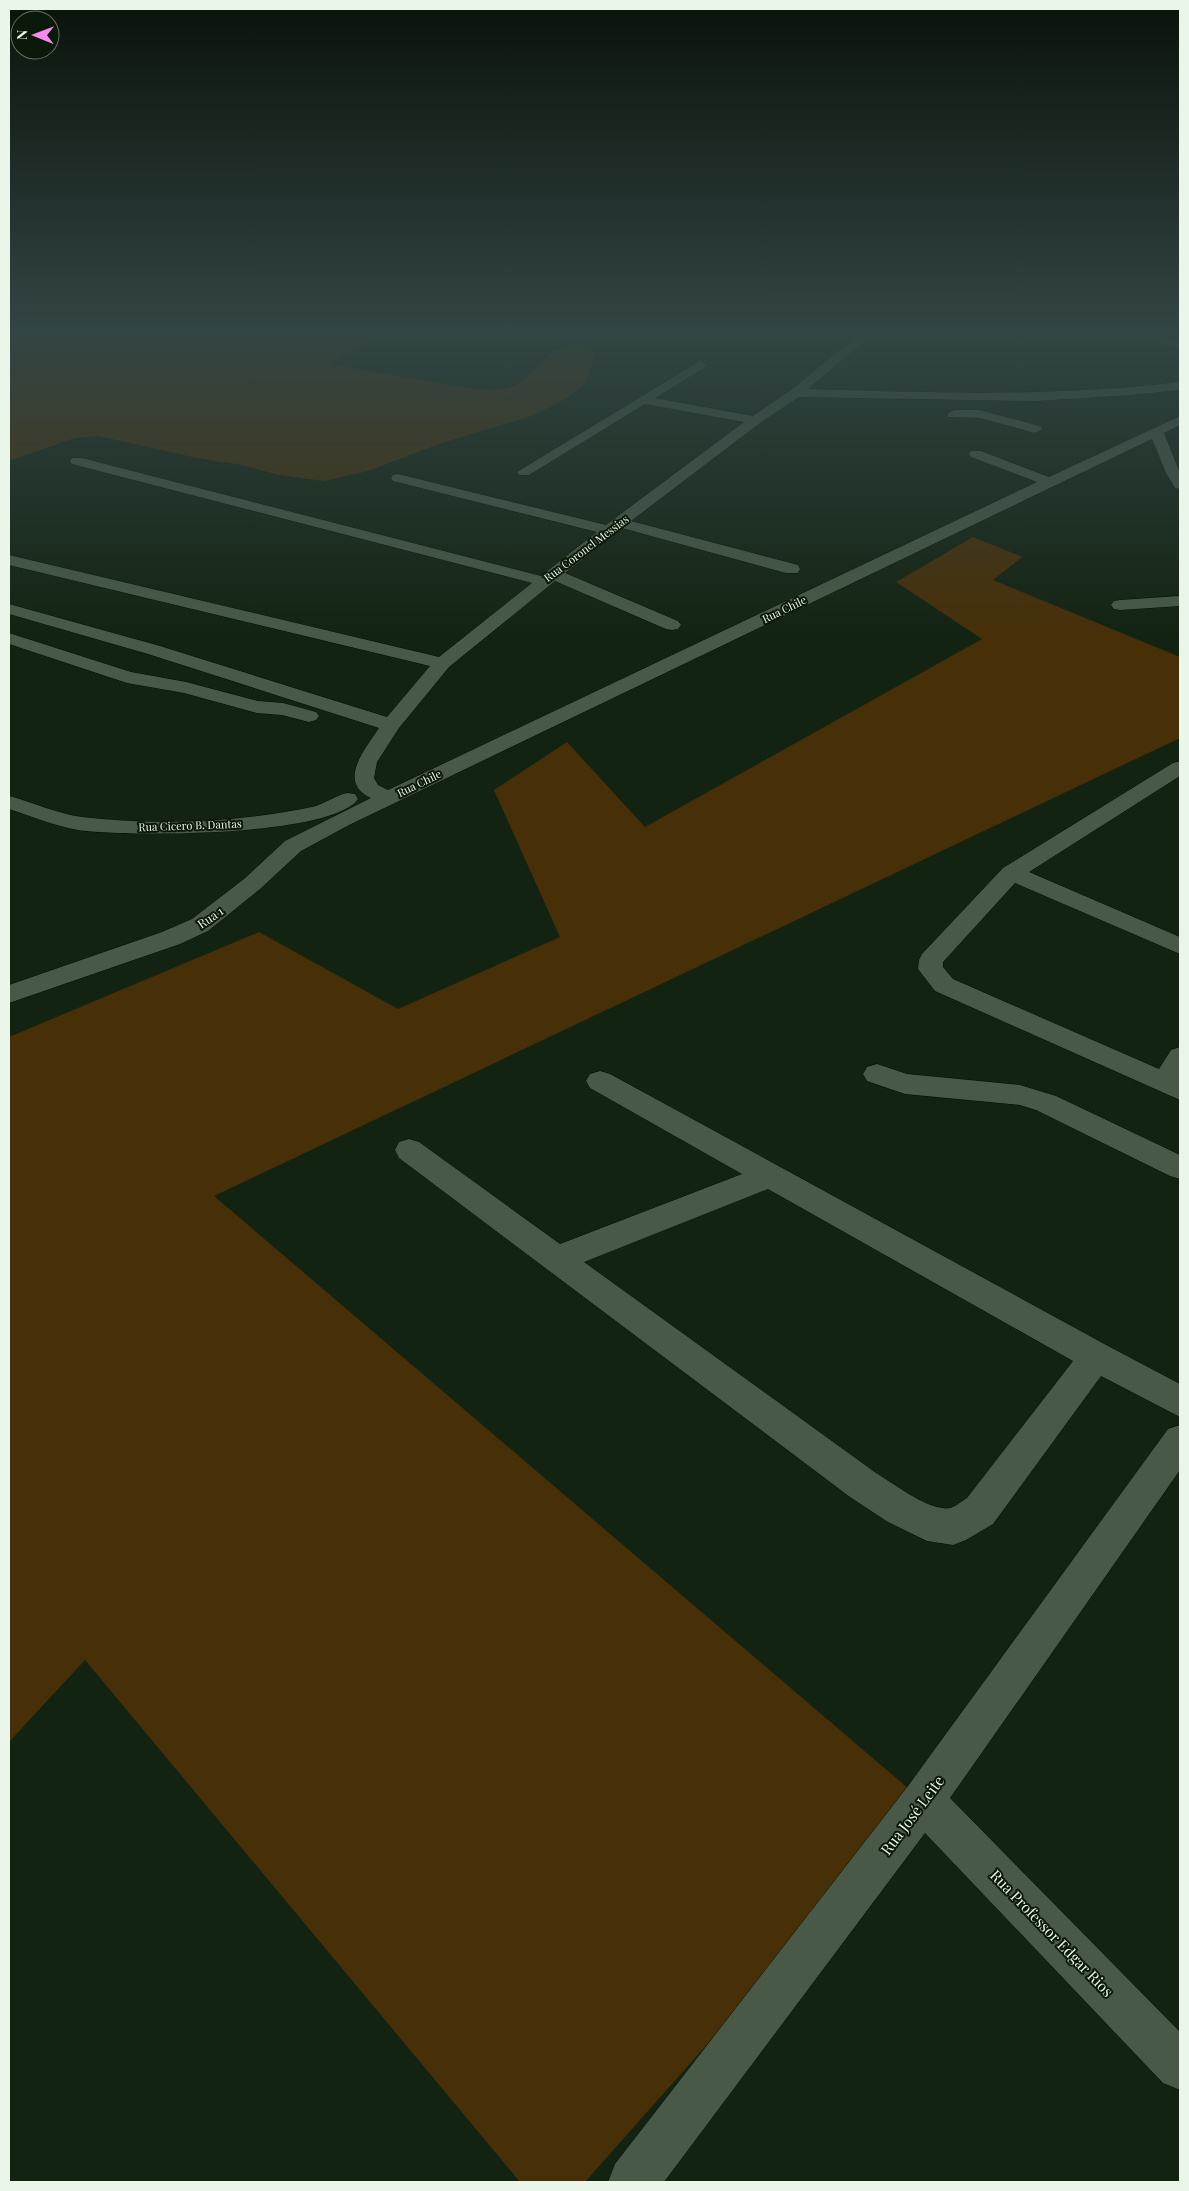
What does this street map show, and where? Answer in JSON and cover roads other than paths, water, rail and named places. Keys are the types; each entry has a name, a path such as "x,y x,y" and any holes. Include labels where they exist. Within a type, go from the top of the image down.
{"street":[{"path":"524,472 589,433"},
{"name":"Rua Coronel Messias","path":"369,789 364,778 367,762 387,731 442,663 547,577 737,433"},
{"name":"Rua Chile","path":"389,798 1151,433"},
{"path":"1157,433 1173,473 1180,485"},
{"path":"976,454 1050,482"},
{"path":"77,461 547,577 672,625"},
{"path":"398,478 614,526 792,569"},
{"path":"9,560 442,663"},
{"path":"1120,605 1180,601"},
{"path":"9,609 154,650 387,731"},
{"path":"9,638 127,677 186,688 257,707 282,709 387,731"},
{"path":"1180,767 1011,873 931,960 930,969 944,985 1173,1086 1180,1057"},
{"path":"369,789 389,798"},
{"name":"Rua Cicero B. Dantas","path":"9,802 78,823 128,827 199,827 257,822 320,812 369,789"},
{"name":"Rua 1","path":"9,994 171,938 200,925 252,884 293,846 341,820 389,798"},
{"path":"1011,873 1180,946"},
{"path":"876,1074 905,1084 1020,1095 1046,1103 1180,1168"},
{"path":"600,1081 1096,1357 1180,1401"},
{"path":"409,1150 863,1485 927,1523 953,1527 980,1511 1096,1357"},
{"path":"557,1259 770,1176"},
{"name":"Rua José Leite","path":"633,2182 923,1801 1180,1441"},
{"name":"Rua Professor Edgar Rios","path":"923,1801 1180,2066"}]}
